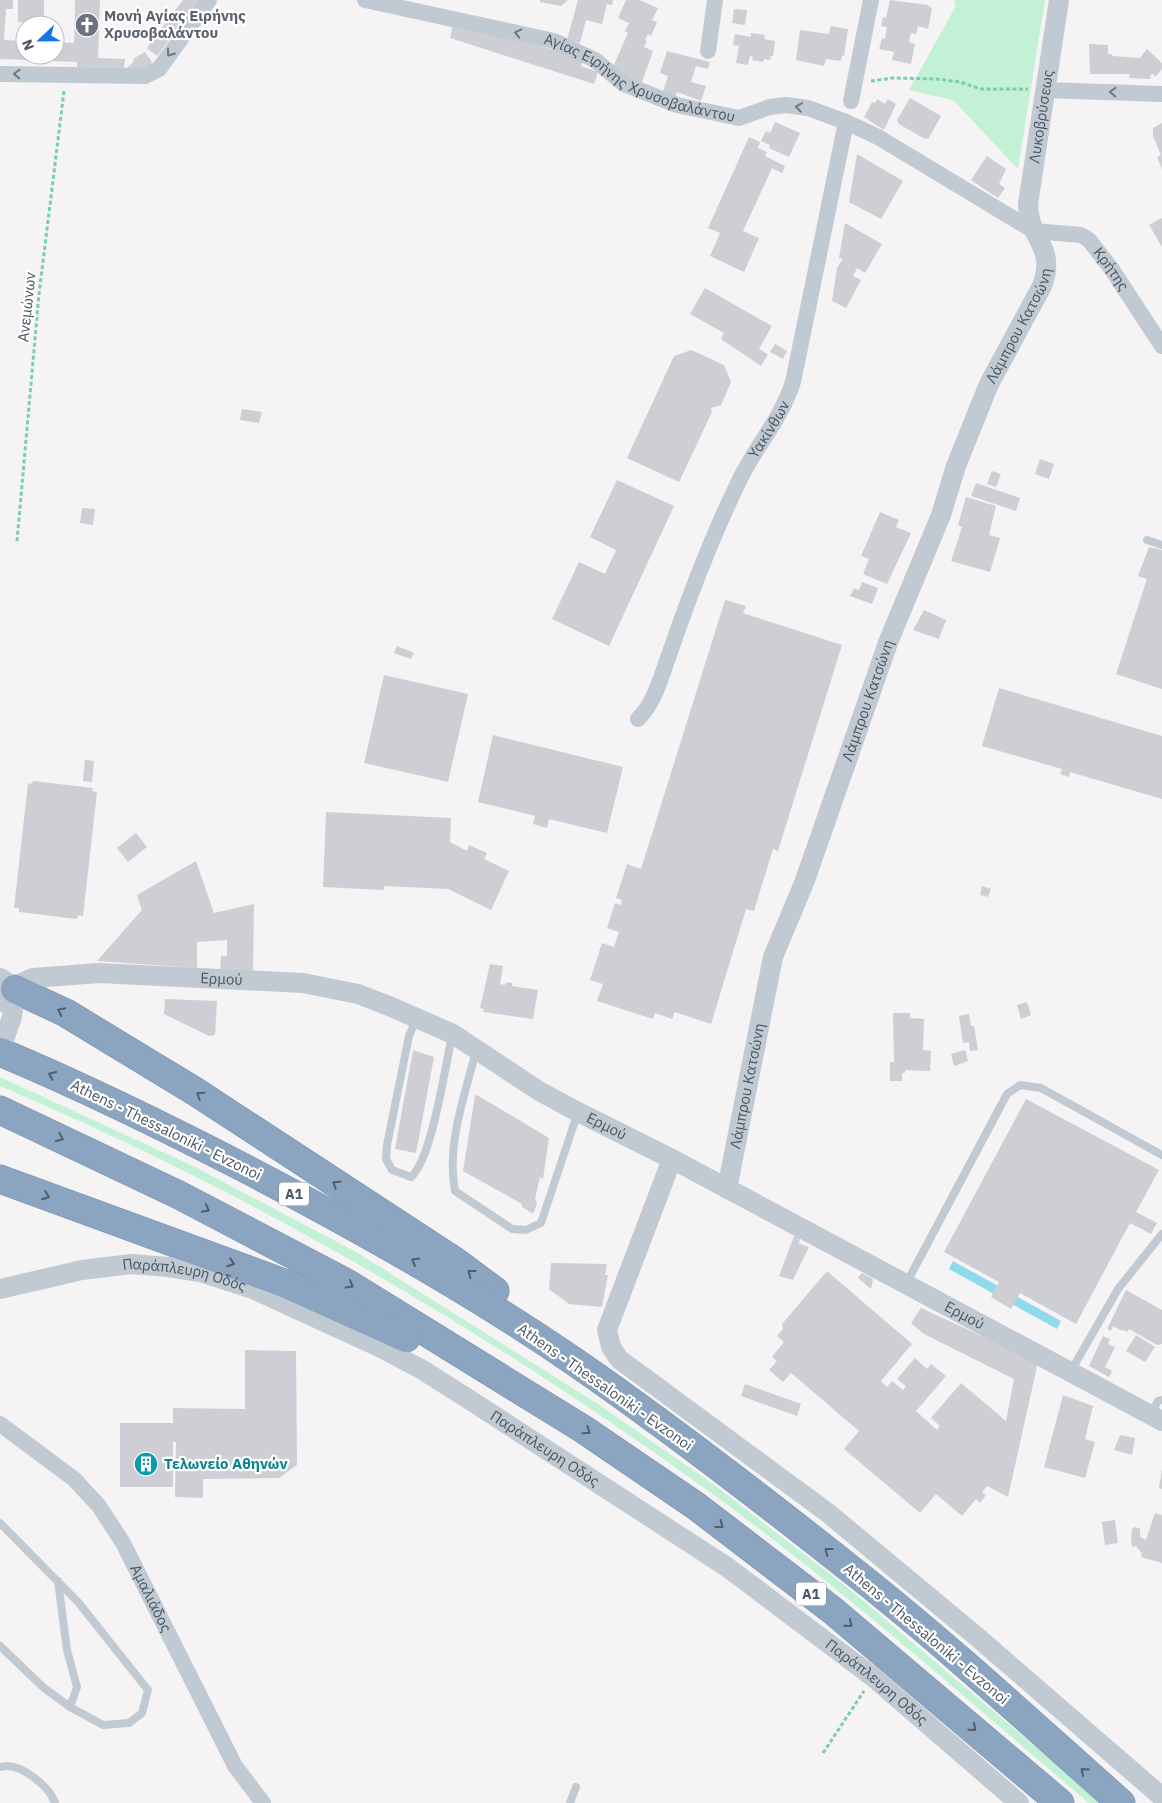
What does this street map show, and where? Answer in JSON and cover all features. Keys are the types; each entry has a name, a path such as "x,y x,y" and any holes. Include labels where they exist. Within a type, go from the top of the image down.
{"highway":[{"path":"5,990 66,1013 196,1092 456,1262 518,1309 574,1362"},
{"name":"Athens - Thessaloniki - Evzonoi","path":"2,1045 369,1234 442,1277 574,1362 722,1470 860,1576 984,1681 1121,1803"},
{"name":"Α1","path":"0,1110 179,1195 345,1282 584,1429 696,1506 832,1610 1060,1803"},
{"path":"0,1179 284,1283 380,1324 451,1361 546,1406"}],"street":[{"path":"0,74 140,77 159,69 209,0"},
{"name":"Αγίας Ειρήνης Χρυσοβαλάντου","path":"364,0 444,8 554,41 595,60 624,84 678,106 738,118 770,107 786,105 808,108 846,122 878,137 1034,231"},
{"path":"708,51 715,0"},
{"path":"851,101 871,0"},
{"name":"Λυκοβρύσεως","path":"1034,231 1028,217 1028,204 1059,0"},
{"path":"1045,90 1162,94"},
{"name":"Υακίνθων","path":"638,719 645,712 656,690 685,609 727,506 750,459 771,430 786,404 793,382 846,122"},
{"name":"Κρήτης","path":"1034,231 1081,235 1089,240 1111,268 1162,346"},
{"name":"Λάμπρου Κατσώνη","path":"727,1189 773,957 804,882 889,640 941,515 956,466 990,384 1044,279 1047,258 1034,231"},
{"name":"Ερμού","path":"5,990 44,975 99,973 303,983 358,994 453,1034 539,1090 578,1112 672,1159 905,1285 1071,1371 1158,1412"},
{"path":"2,1045 12,1017 5,990"},
{"path":"672,1159 607,1330 611,1347 619,1359 828,1513 976,1636 1162,1797"},
{"name":"Παράπλευρη Οδός","path":"0,1289 73,1271 131,1264 200,1272 254,1290 379,1347 421,1369 727,1567 873,1677 1019,1803"},
{"name":"Αμαλιάδος","path":"0,1424 74,1479 99,1506 123,1543 235,1766 263,1803"}],"lane":[{"path":"1147,540 1162,545"},
{"path":"417,1018 409,1036 387,1144 386,1159 392,1170 411,1177 418,1170 429,1139 453,1034"},
{"path":"477,1049 458,1124 452,1172 453,1181 455,1191 512,1229 526,1230 540,1223 578,1112"},
{"path":"905,1285 1007,1094 1020,1085 1041,1088 1162,1155"},
{"path":"1071,1371 1118,1289 1162,1234"},
{"path":"0,1523 78,1602 148,1690 142,1713 129,1723 102,1725 70,1707 44,1688 0,1646"},
{"path":"58,1581 67,1650 77,1687 70,1707"},
{"path":"0,1766 6,1765 22,1769 47,1789 55,1803"},
{"path":"570,1803 576,1787"}],"path":[{"name":"Ανεμώνων","path":"17,541 39,294 65,76"},
{"path":"855,82 893,78 938,79 960,82 981,89 1045,90"},
{"path":"823,1754 873,1677"}],"green space":[{"path":"954,0 1045,0 1018,169 953,100 909,90 956,6"},
{"path":"0,1077 195,1167 358,1253 598,1404 713,1484 848,1588 1102,1803 1089,1803 901,1643 757,1527 624,1431 539,1375 453,1320 276,1218 185,1171 93,1127 0,1086"}],"water":[{"path":"953,1261 1061,1321 1057,1329 949,1269"}],"building":[{"name":"Μονή Αγίας Ειρήνης Χρυσοβαλάντου","path":"0,0 13,0 13,9 6,9 4,40 15,41 15,60 0,59"},
{"path":"18,0 44,0 44,15 18,15"},
{"name":"Μονή Αγίας Ειρήνης Χρυσοβαλάντου","path":"75,0 100,0 98,58 125,59 124,68 77,67 77,62 65,62 65,43 74,43"},
{"path":"183,0 200,0 157,56 147,48 171,16 174,19 176,17 172,14"},
{"path":"540,0 568,0 561,6 540,2"},
{"path":"578,0 613,0 612,5 607,4 602,24 586,20 580,43 567,40"},
{"path":"626,0 639,0 658,8 652,20 657,22 651,36 648,34 645,40 647,41 644,47 653,51 641,85 612,69 628,33 625,31 629,23 618,18"},
{"path":"890,0 928,5 932,9 928,29 918,26 916,34 911,33 909,42 915,44 911,64 892,60 894,52 879,49 882,38 885,39 887,27 881,26 883,17 886,18"},
{"path":"734,9 747,10 745,25 732,23"},
{"path":"453,25 572,54 583,61 581,66 598,72 594,84 450,38"},
{"path":"831,26 848,29 844,56 842,55 841,61 826,59 824,66 796,60 800,30 829,34"},
{"path":"751,33 765,35 764,39 775,41 773,56 771,56 770,60 764,59 763,62 752,60 753,57 750,56 748,65 736,63 739,46 733,45 735,34 751,37"},
{"path":"1089,44 1108,45 1108,54 1112,54 1112,56 1140,58 1147,49 1162,63 1162,69 1155,77 1154,74 1150,75 1151,79 1129,78 1130,74 1090,74"},
{"path":"667,51 710,62 708,69 696,66 691,82 706,86 701,101 677,92 675,100 662,95 668,76 660,73"},
{"path":"145,52 152,62 150,65 144,68 127,68 134,61 133,59"},
{"path":"910,98 941,116 929,138 925,139 899,124 897,120"},
{"path":"877,99 885,104 888,99 896,104 884,130 864,117 872,102 875,103"},
{"path":"775,122 800,133 789,157 769,148 770,145 761,141 766,131 770,133"},
{"path":"1162,123 1162,169 1157,157 1161,155 1153,136 1153,128"},
{"path":"749,137 760,142 758,148 767,152 765,156 785,166 782,173 772,168 743,231 759,238 744,272 710,256 720,233 708,228"},
{"path":"857,154 903,181 881,219 849,202"},
{"path":"987,156 1006,169 999,184 1005,188 998,198 971,180"},
{"path":"1162,219 1162,247 1149,225"},
{"path":"845,223 882,244 865,273 857,268 853,276 861,280 846,308 832,301 837,268 843,259 839,258"},
{"path":"705,288 772,326 759,349 768,354 761,366 721,339 724,333 690,314"},
{"path":"775,344 787,351 783,359 770,352"},
{"path":"691,350 724,365 731,382 721,405 711,408 712,412 679,482 627,458 674,356"},
{"path":"242,409 262,412 259,423 240,420"},
{"path":"1040,459 1054,464 1049,479 1035,474"},
{"path":"992,471 1001,474 996,487 987,484"},
{"path":"617,480 674,506 609,646 552,619 579,562 605,574 616,550 590,537"},
{"path":"976,483 1020,498 1016,511 971,496"},
{"path":"966,497 996,506 989,535 1000,538 990,572 951,561 962,527 958,525"},
{"path":"82,508 95,509 93,525 80,523"},
{"path":"880,512 899,520 896,527 911,533 887,584 863,574 869,559 861,556"},
{"path":"1149,547 1162,550 1162,689 1116,674 1147,579 1138,576"},
{"path":"862,582 878,588 872,604 850,596 854,588 859,590"},
{"path":"725,600 746,606 743,613 842,645 778,851 773,849 754,911 746,909 711,1024 675,1012 672,1019 655,1013 653,1019 597,1001 603,984 590,980 602,943 614,947 619,932 607,928 615,903 621,905 622,900 616,898 627,864 641,869"},
{"path":"924,610 946,620 939,639 913,630"},
{"path":"397,646 414,653 411,659 394,653"},
{"path":"384,675 468,694 448,782 364,763"},
{"path":"999,688 1162,736 1162,799 1070,772 1069,777 1060,774 1062,769 982,746"},
{"path":"493,735 623,767 607,833 549,819 547,828 533,824 535,816 478,802"},
{"path":"85,760 94,761 92,782 83,781"},
{"path":"33,781 93,788 92,791 97,792 83,916 78,915 77,919 19,912 19,908 14,908 28,783 32,784"},
{"path":"326,812 451,818 450,842 467,851 469,845 487,853 484,859 509,871 491,910 448,889 384,886 384,890 323,887"},
{"path":"136,833 147,847 128,862 117,848"},
{"path":"196,861 214,913 254,904 253,972 220,970 221,956 227,956 227,940 197,942 197,968 97,961 142,910 137,895"},
{"path":"982,886 991,889 988,897 980,895"},
{"path":"490,964 503,966 500,984 505,985 506,982 512,983 512,986 538,990 533,1019 483,1012 484,1009 480,1008"},
{"path":"165,999 217,1001 215,1035 209,1036 164,1014"},
{"path":"1027,1002 1031,1015 1021,1019 1017,1005"},
{"path":"893,1013 910,1013 910,1018 924,1019 923,1050 931,1051 930,1071 905,1070 905,1073 902,1073 902,1081 890,1081 890,1062 894,1062"},
{"path":"969,1014 971,1026 974,1026 978,1050 970,1051 969,1042 963,1043 959,1016"},
{"path":"413,1050 434,1057 416,1153 395,1149"},
{"path":"965,1050 968,1061 954,1066 951,1054"},
{"path":"477,1095 549,1138 543,1179 540,1177 535,1199 537,1203 532,1213 522,1207 522,1204 463,1171 475,1096"},
{"path":"1026,1099 1159,1170 1136,1212 1157,1223 1151,1234 1130,1223 1076,1324 1020,1293 1011,1309 991,1297 999,1282 944,1252"},
{"path":"794,1236 800,1238 799,1244 809,1247 793,1280 779,1276"},
{"path":"551,1263 607,1264 605,1275 608,1275 602,1307 569,1304 549,1289"},
{"path":"827,1271 912,1344 881,1381 887,1387 892,1381 903,1390 906,1386 897,1379 915,1358 927,1369 931,1364 946,1376 916,1411 937,1430 940,1426 931,1418 961,1383 1006,1421 1014,1379 924,1334 911,1323 921,1308 1038,1362 1008,1497 987,1486 982,1492 986,1495 980,1503 976,1499 962,1516 936,1494 920,1513 844,1449 859,1431 791,1373 783,1382 769,1370 777,1361 772,1357 784,1342 777,1336 783,1329 782,1324"},
{"path":"862,1273 873,1279 871,1289 858,1278"},
{"path":"1126,1290 1162,1310 1162,1344 1157,1345 1129,1329 1127,1332 1113,1326 1111,1331 1107,1329"},
{"path":"1136,1335 1155,1347 1145,1362 1126,1351"},
{"path":"1103,1336 1110,1339 1108,1344 1115,1347 1105,1367 1112,1371 1109,1377 1089,1366"},
{"path":"245,1350 296,1351 297,1465 279,1478 203,1479 203,1498 175,1497 176,1442 173,1442 173,1487 120,1487 120,1423 173,1423 173,1408 245,1409"},
{"path":"745,1384 801,1404 797,1416 741,1396"},
{"path":"1063,1395 1093,1406 1085,1439 1095,1442 1085,1478 1044,1467"},
{"path":"1120,1435 1135,1438 1132,1455 1114,1450"},
{"path":"1162,1469 1162,1489 1159,1488"},
{"path":"1155,1513 1162,1515 1162,1563 1141,1557 1142,1553 1136,1546 1133,1547 1131,1544 1132,1529 1135,1527 1140,1529 1140,1537 1146,1540"},
{"path":"1115,1520 1118,1543 1105,1545 1102,1522"}],"place":[{"name":"Μονή Αγίας Ειρήνης Χρυσοβαλάντου","path":"87,25"},
{"name":"Τελωνείο Αθηνών","path":"146,1464"}]}
